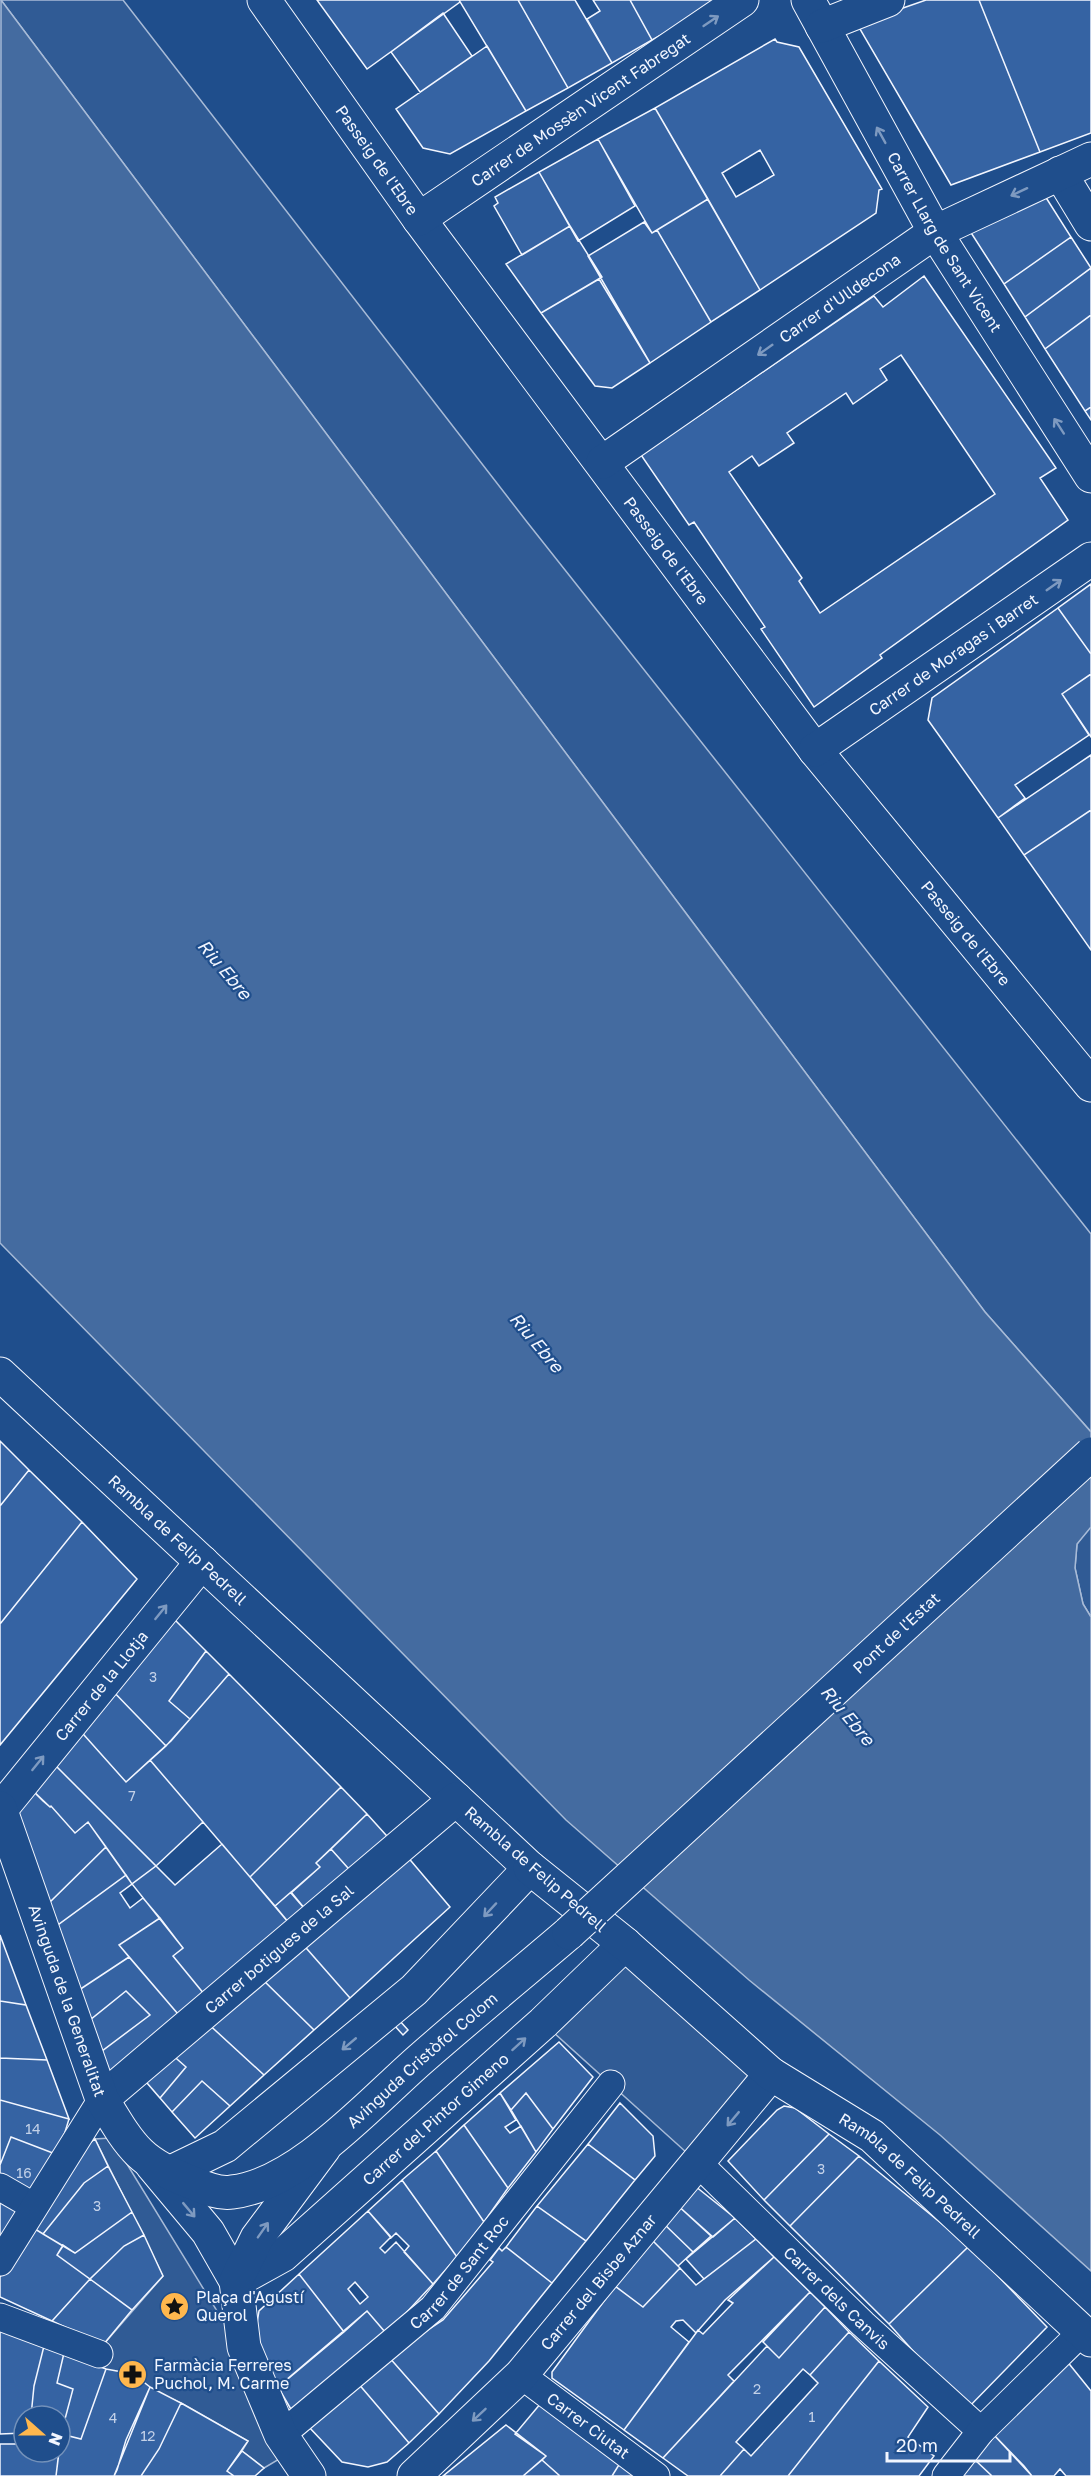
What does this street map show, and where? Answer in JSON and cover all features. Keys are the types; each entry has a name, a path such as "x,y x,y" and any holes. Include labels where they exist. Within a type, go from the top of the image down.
{"street":[{"name":"Passeig de l'Ebre","path":"264,0 419,219 603,462 815,750 1091,1085"},
{"name":"Carrer de Mossèn Vicent Fabregat","path":"419,219 742,0"},
{"path":"815,13 888,0"},
{"name":"Carrer Llarg de Sant Vicent","path":"815,13 935,232 1091,476"},
{"name":"Carrer d'Ulldecona","path":"603,462 935,232 1091,159"},
{"path":"1060,173 1091,224"},
{"name":"Carrer de Moragas i Barret","path":"815,750 1091,559"},
{"name":"Rambla de Felip Pedrell","path":"0,1374 530,1868 625,1944 771,2073 872,2136 1087,2335"},
{"name":"Pont de l'Estat","path":"569,1932 1091,1454"},
{"name":"Carrer de la Llotja","path":"0,1809 201,1562"},
{"name":"Carrer botigues de la Sal","path":"102,2099 456,1799"},
{"name":"Avinguda de la Generalitat","path":"0,1809 102,2099 127,2140 160,2169 208,2232 236,2281"},
{"path":"160,2169 225,2146 405,1998 530,1868"},
{"name":"Avinguda Cristòfol Colom","path":"160,2169 202,2187 231,2193 270,2183 328,2142 422,2057 569,1932"},
{"name":"Carrer del Pintor Gimeno","path":"236,2281 283,2255 534,2030 625,1944"},
{"name":"Carrer del Bisbe Aznar","path":"414,2476 521,2375 771,2073"},
{"name":"Carrer de Sant Roc","path":"281,2435 433,2308 611,2084"},
{"path":"0,2262 102,2099"},
{"path":"309,2476 281,2435 244,2346 236,2281 257,2238 328,2142"},
{"name":"Carrer dels Canvis","path":"697,2162 863,2324 981,2431"},
{"path":"0,2187 33,2206"},
{"path":"0,2317 99,2354"},
{"path":"946,2476 981,2431 1087,2335"},
{"name":"Carrer Ciutat","path":"521,2375 656,2476"}],"shaded area":[{"path":"1,0 123,0 527,522 1091,1234 1091,1432 985,1312"},
{"path":"1091,1527 1091,1617 1083,1604 1075,1568 1077,1544"},
{"path":"625,1944 771,2074 697,2162 543,2023"},
{"name":"Plaça d'Agustí Querol","path":"111,2138 233,2337 281,2458 264,2468 242,2451 248,2441 181,2403 95,2365 103,2345 163,2276 95,2139"}],"water":[{"name":"Riu Ebre","path":"1,0 985,1312 1091,1432 1091,1527 1077,1544 1075,1568 1083,1604 1091,1617 1091,2271 940,2135 749,1980 566,1820 0,1243"}],"building":[{"path":"317,0 459,0 460,2 367,69"},
{"path":"459,0 518,0 568,88 526,111"},
{"path":"518,0 575,0 612,63 568,88"},
{"path":"593,0 630,0 652,40 612,63 587,19 600,11"},
{"path":"630,0 724,0 652,40"},
{"path":"926,0 979,0 1040,152 951,185 857,24"},
{"path":"979,0 1091,0 1091,133 1040,152"},
{"path":"443,13 472,56 420,92 391,52"},
{"path":"775,39 777,42 799,47 882,189 879,190 876,213 760,290 655,108","holes":["760,150 774,175 736,197 722,173"]},
{"path":"487,46 526,111 450,154 423,148 396,109"},
{"path":"655,108 708,199 652,233 598,139"},
{"path":"598,139 635,206 578,241 539,172"},
{"path":"539,172 570,226 522,255 494,206 498,203 495,197"},
{"path":"1045,196 1071,237 1004,284 968,228"},
{"path":"708,199 760,290 711,322 657,230"},
{"path":"644,222 652,233 657,230 711,322 650,363 588,256"},
{"path":"570,226 602,277 541,313 506,264"},
{"path":"1071,237 1091,268 1025,317 1004,284"},
{"path":"1091,268 1091,315 1045,349 1025,317"},
{"path":"924,276 1056,468 1040,478 1068,520 880,655 882,658 814,707 761,629 765,627 694,522 689,525 639,452 688,423 874,296 883,307","holes":["901,355 995,494 820,613 799,581 802,578 729,472 752,456 759,466 794,443 787,433 846,393 853,404 887,380 880,369"]},
{"path":"599,279 650,363 612,388 595,386 541,313"},
{"path":"1091,315 1091,407 1085,411 1045,349"},
{"path":"1091,407 1091,420 1085,411"},
{"path":"1091,584 1091,654 1058,608"},
{"path":"1058,608 1091,654 1091,674 1062,694 1089,735 1015,785 1025,798 998,818 928,720 932,698"},
{"path":"1091,674 1091,737 1062,694"},
{"path":"1091,755 1091,810 1024,855 998,818"},
{"path":"1091,810 1091,950 1024,855"},
{"path":"0,1441 29,1470 0,1506"},
{"path":"29,1470 82,1522 0,1624 0,1506"},
{"path":"82,1522 137,1579 0,1745 0,1624"},
{"path":"170,1615 206,1651 169,1701 190,1719 166,1746 108,1686"},
{"path":"206,1651 229,1674 190,1719 169,1701"},
{"path":"229,1674 341,1787 250,1877 150,1760 171,1741"},
{"path":"108,1686 166,1746 126,1782 76,1726"},
{"path":"76,1726 126,1782 150,1760 203,1822 156,1866 49,1759"},
{"path":"49,1759 156,1866 132,1884 88,1822 75,1833 51,1806 28,1786"},
{"path":"28,1786 51,1806 75,1833 88,1822 106,1847 47,1905 10,1807"},
{"path":"341,1787 367,1814 316,1863 320,1867 275,1906 250,1877"},
{"path":"367,1814 395,1845 356,1877 331,1849"},
{"path":"222,1844 294,1929 209,2000 173,1956 183,1948 132,1884 156,1866 175,1885"},
{"path":"106,1847 126,1875 55,1927 47,1905"},
{"path":"331,1849 356,1877 310,1915 291,1893 320,1867 316,1863"},
{"path":"406,1855 450,1907 350,1998 300,1941"},
{"path":"126,1875 132,1884 120,1893 130,1908 143,1898 160,1918 119,1945 129,1957 79,1990 55,1927"},
{"path":"291,1892 310,1915 294,1929 275,1906"},
{"path":"160,1918 183,1948 173,1956 209,2000 184,2021 119,1945"},
{"path":"0,1935 26,2005 0,2001"},
{"path":"300,1941 350,1998 314,2030 258,1975"},
{"path":"129,1957 184,2021 113,2081 102,2051 150,2015 126,1991 90,2020 79,1990"},
{"path":"258,1975 314,2030 264,2075 204,2020"},
{"path":"126,1991 150,2015 102,2051 90,2020"},
{"path":"0,2001 26,2005 47,2060 0,2058"},
{"path":"204,2020 264,2075 230,2106 202,2081 172,2112 160,2098 186,2067 169,2052"},
{"path":"399,2020 408,2030 403,2035 394,2025"},
{"path":"559,2042 593,2077 553,2129 526,2093 511,2110 500,2093"},
{"path":"169,2052 186,2067 160,2098 141,2076"},
{"path":"0,2058 47,2060 69,2119 0,2100"},
{"path":"202,2081 230,2106 195,2138 172,2112"},
{"path":"500,2093 516,2120 505,2127 510,2133 521,2126 536,2152 508,2188 464,2125"},
{"path":"526,2093 553,2129 536,2152 511,2110"},
{"path":"0,2100 69,2119 58,2155 11,2137 0,2165"},
{"path":"620,2103 653,2136 655,2156 635,2180 588,2144"},
{"path":"784,2106 795,2108 829,2134 764,2200 728,2161 777,2110"},
{"path":"464,2125 508,2188 484,2222 436,2151"},
{"path":"829,2134 859,2156 790,2226 764,2200"},
{"path":"11,2137 58,2155 32,2196 0,2179 0,2165"},
{"path":"95,2139 108,2166 84,2183 43,2234 30,2226 85,2147"},
{"path":"588,2144 635,2180 586,2241 537,2206"},
{"path":"436,2151 484,2222 457,2257 402,2180"},
{"path":"859,2156 969,2246 889,2324 790,2226"},
{"path":"108,2166 132,2212 75,2253 43,2234 84,2183"},
{"path":"402,2180 457,2257 433,2284 404,2252 409,2246 396,2233 391,2238 368,2211"},
{"path":"690,2182 735,2218 713,2237 675,2203"},
{"path":"0,2194 23,2206 0,2246"},
{"path":"675,2203 711,2236 693,2252 662,2222"},
{"path":"537,2206 586,2241 552,2283 506,2247"},
{"path":"368,2211 391,2237 380,2248 385,2253 396,2242 433,2284 385,2332 367,2311 344,2332 299,2274","holes":["355,2282 368,2297 360,2304 348,2289"]},
{"path":"132,2212 144,2235 124,2246 90,2279 57,2255 63,2245 75,2253"},
{"path":"735,2218 756,2239 704,2279 686,2259"},
{"path":"662,2222 693,2252 678,2266 650,2238"},
{"path":"30,2226 63,2246 57,2255 90,2279 52,2321 0,2297 0,2277"},
{"path":"144,2235 163,2276 132,2310 90,2279 124,2246"},
{"path":"650,2238 680,2268 643,2307 615,2286"},
{"path":"756,2239 774,2257 725,2300 696,2333 683,2320 676,2321 671,2327 689,2342 624,2430 552,2378 552,2372 615,2286 643,2307 680,2268 696,2285"},
{"path":"969,2246 1047,2327 966,2410 889,2324"},
{"path":"506,2247 552,2283 489,2361 439,2414 388,2356 443,2320 493,2262 490,2260 499,2248 502,2251"},
{"path":"774,2257 810,2292 728,2375 734,2381 663,2458 624,2430 698,2330 703,2334 733,2303 728,2300"},
{"path":"299,2274 344,2332 278,2387 253,2347 259,2311"},
{"path":"90,2279 132,2310 103,2345 52,2321"},
{"path":"810,2292 825,2307 779,2358 763,2342"},
{"path":"825,2307 849,2332 810,2375 803,2369 736,2442 744,2449 720,2476 688,2476 663,2458 767,2346 779,2358"},
{"path":"367,2311 385,2332 292,2411 278,2387"},
{"path":"0,2330 44,2346 34,2386 32,2404 12,2404 12,2434 0,2434"},
{"path":"849,2332 879,2361 788,2476 720,2476 744,2449 751,2456 818,2383 810,2375"},
{"path":"44,2346 64,2353 57,2383 73,2389 69,2404 32,2404 34,2386"},
{"path":"64,2353 106,2369 81,2439 72,2437 72,2404 69,2404 73,2389 57,2383"},
{"path":"388,2356 439,2414 409,2443 357,2382"},
{"path":"1066,2360 1091,2391 1091,2476 1066,2476 1060,2469 1054,2476 1032,2476 994,2435"},
{"path":"879,2361 928,2407 908,2437 934,2456 919,2476 788,2476"},
{"path":"106,2369 133,2374 150,2387 126,2440 114,2476 56,2476 57,2464 72,2464 72,2437 81,2439"},
{"path":"357,2382 409,2443 387,2462 368,2467 342,2462 308,2426"},
{"path":"150,2387 181,2403 159,2449 141,2476 114,2476"},
{"path":"181,2403 248,2441 227,2471 234,2476 141,2476 159,2449"},
{"path":"541,2403 622,2460 612,2476 560,2476 542,2460 546,2456 515,2434"},
{"path":"506,2425 546,2456 523,2476 443,2476"},
{"path":"994,2435 1032,2476 992,2476 974,2459"},
{"path":"0,2444 12,2444 12,2464 58,2464 56,2476 0,2476"},
{"path":"242,2451 264,2468 255,2476 234,2476 227,2471"},
{"path":"974,2459 992,2476 960,2476"},
{"path":"542,2460 560,2476 523,2476"},
{"path":"622,2460 644,2476 612,2476"}],"place":[{"name":"Plaça d'Agustí Querol","path":"175,2306"},
{"name":"Farmàcia Ferreres Puchol, M. Carme","path":"133,2374"}]}
